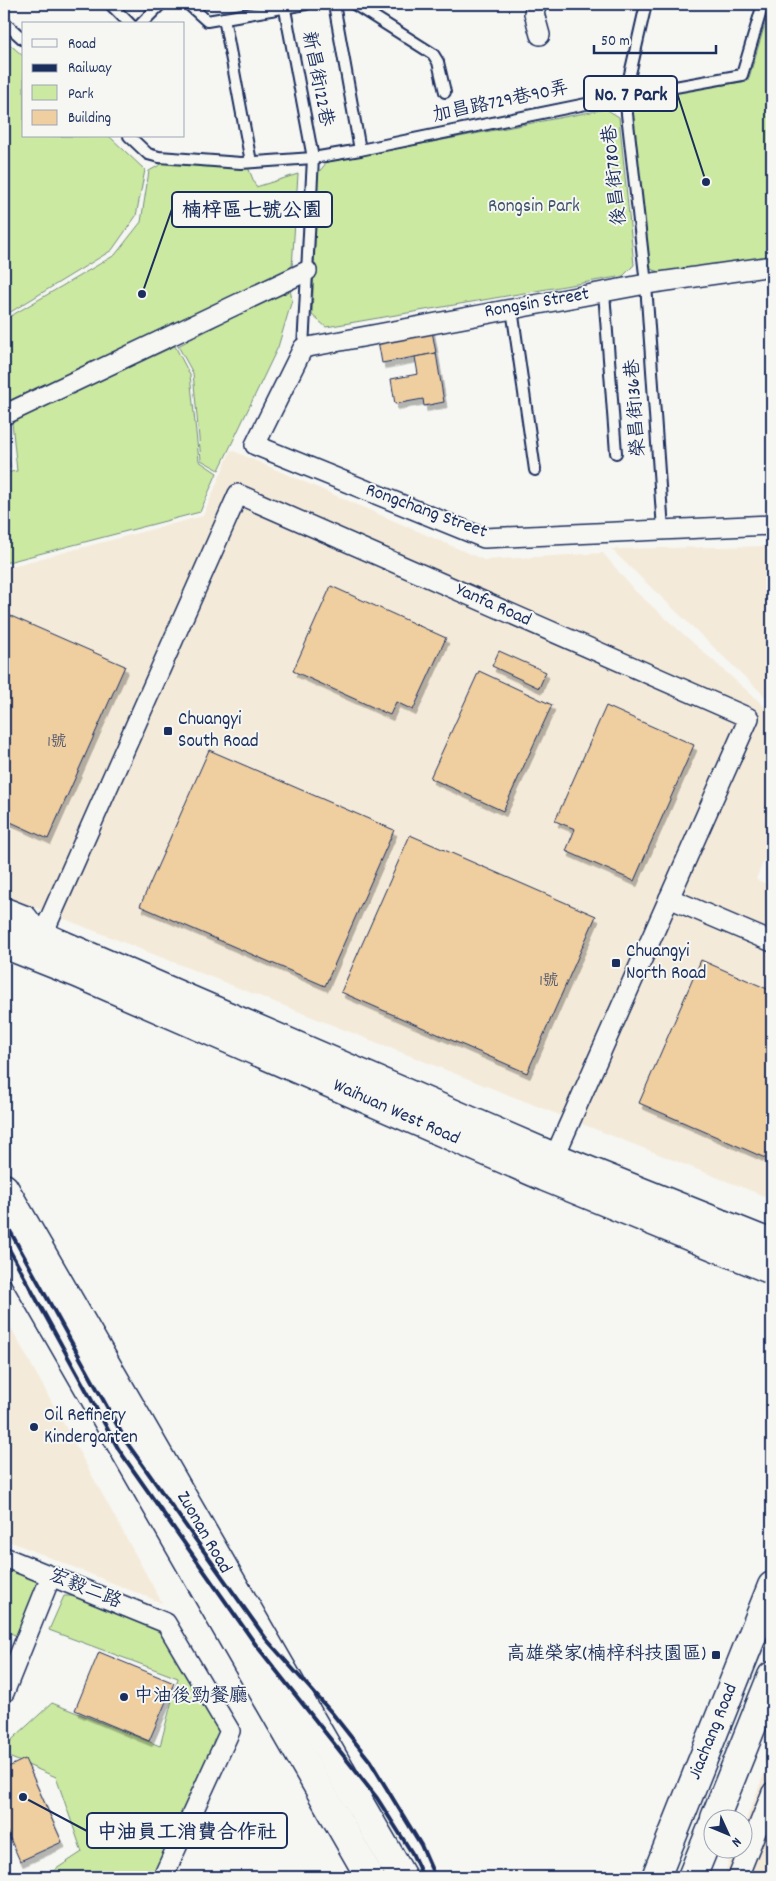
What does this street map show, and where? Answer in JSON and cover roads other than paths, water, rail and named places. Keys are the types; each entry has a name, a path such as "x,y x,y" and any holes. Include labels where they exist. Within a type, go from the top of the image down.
{"street":[{"path":"536,4 534,13 540,35"},
{"name":"Rongsin Street","path":"303,348 646,284 772,266"},
{"path":"4,415 307,271"},
{"name":"Rongchang Street","path":"303,348 256,445 484,538 772,525"},
{"name":"Yanfa Road","path":"18,946 238,494 749,718 669,898"},
{"path":"550,1167 669,898 772,942"},
{"name":"Waihuan West Road","path":"4,907 27,916 18,946"},
{"name":"Waihuan West Road","path":"4,922 18,946 550,1167 772,1270"},
{"name":"Waihuan West Road","path":"550,1167 772,1244"},
{"name":"Zuonan Road","path":"4,1188 402,1877"},
{"name":"Zuonan Road","path":"4,1240 370,1877"},
{"name":"宏毅二路","path":"4,1557 166,1623 230,1731 163,1877"},
{"path":"4,1693 52,1576"},
{"name":"Jiachang Road","path":"656,1877 772,1586"},
{"name":"Jiachang Road","path":"719,1808 772,1676"},
{"path":"738,1877 772,1792"},
{"path":"692,1877 704,1848"}],"lane":[{"path":"110,4 128,22"},
{"path":"143,22 161,4"},
{"name":"新昌街122巷","path":"188,4 207,21 284,6 306,4"},
{"name":"新昌街122巷","path":"334,4 360,150"},
{"path":"354,4 433,54 438,62 445,92"},
{"name":"後昌街780巷","path":"646,4 625,96 646,284"},
{"name":"加昌路729巷90弄","path":"131,138 148,154 159,158 252,162 313,158 742,74 763,4"},
{"name":"新昌街122巷","path":"284,6 313,158 303,348"},
{"path":"224,18 252,162"},
{"path":"4,22 22,38"},
{"name":"榮昌街136巷","path":"646,284 663,530"},
{"path":"604,292 616,453"},
{"path":"512,309 535,470"}],"railway":[{"path":"4,1220 127,1443 267,1640 332,1713 370,1761 421,1845 435,1877"},
{"path":"4,1240 119,1450 256,1645 377,1798 412,1853 423,1877"}],"place":[{"name":"No. 7 Park","path":"706,182"},
{"name":"楠梓區七號公園","path":"142,294"},
{"name":"Chuangyi South Road","path":"168,731"},
{"name":"Chuangyi North Road","path":"616,963"},
{"name":"Oil Refinery Kindergarten","path":"34,1427"},
{"name":"高雄榮家(楠梓科技園區)","path":"716,1655"},
{"name":"中油後勁餐廳","path":"124,1697"},
{"name":"中油員工消費合作社","path":"23,1797"}],"park label":[{"name":"Rongsin Park","path":"534,207"}]}
